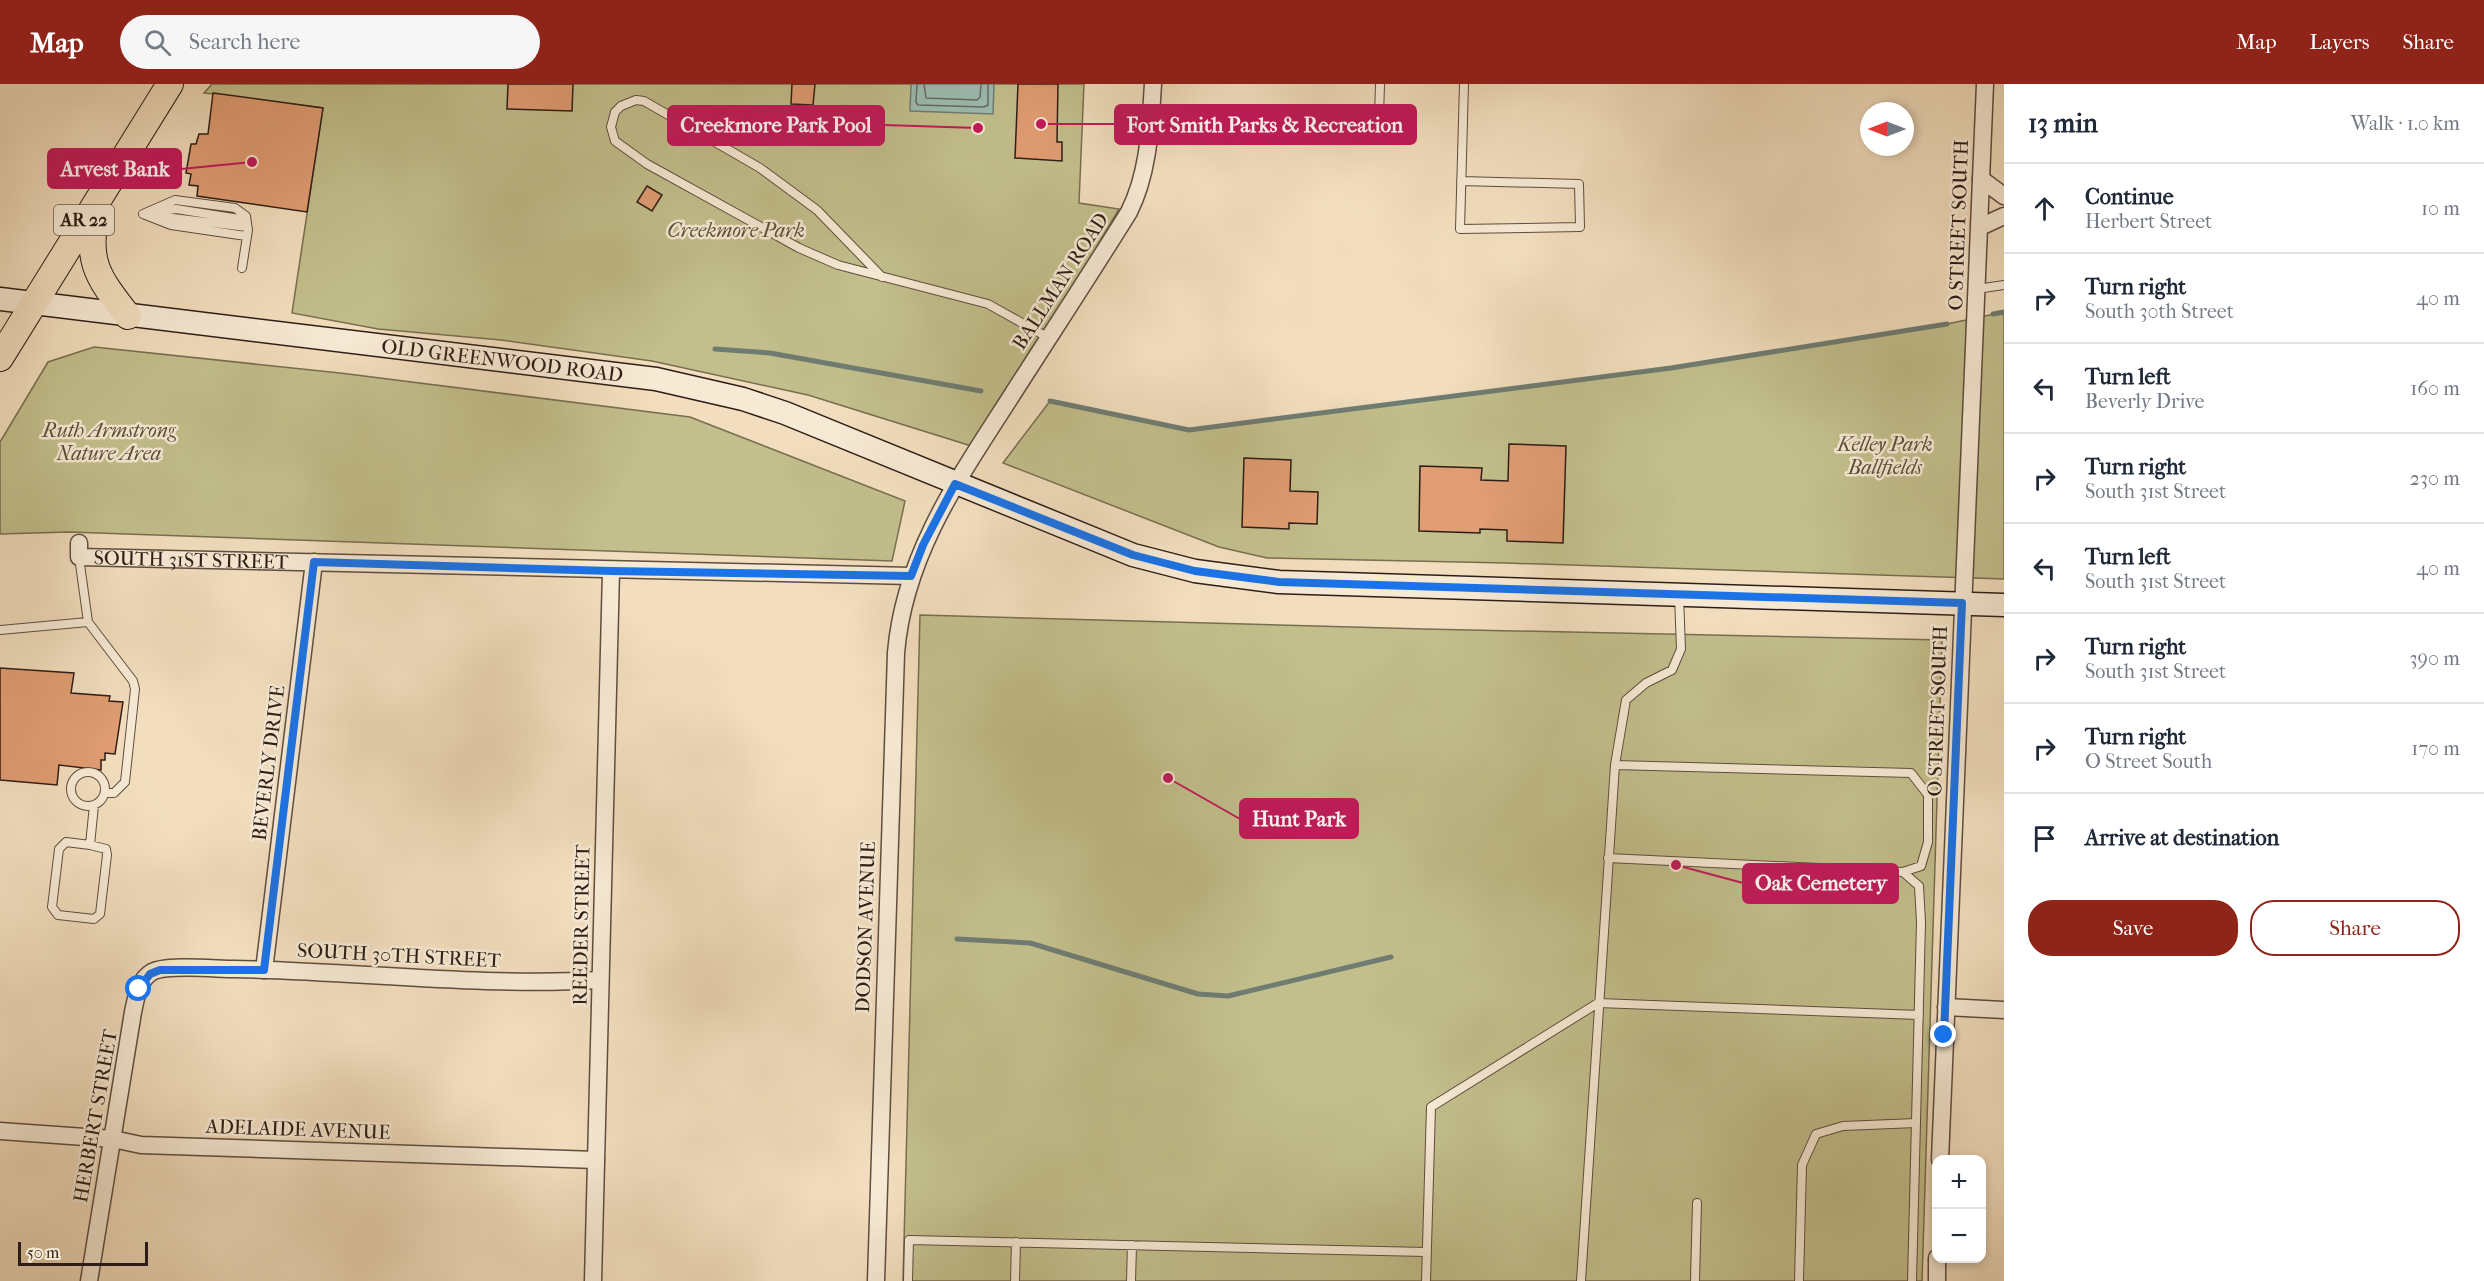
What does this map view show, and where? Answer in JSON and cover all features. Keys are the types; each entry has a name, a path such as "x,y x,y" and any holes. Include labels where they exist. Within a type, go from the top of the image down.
{"main road":[{"name":"AR 22","path":"0,358 170,84"},
{"path":"100,195 92,232 92,259 103,284 128,316"},
{"name":"OLD GREENWOOD ROAD","path":"0,299 656,379 700,387 785,413 955,484"},
{"path":"955,484 1133,555 1195,571 1237,578 1279,582 2004,605"}],"street":[{"name":"BALLMAN ROAD","path":"955,484 1129,212 1138,194 1147,151 1153,84"},
{"name":"O STREET SOUTH","path":"1940,1155 1962,603 1980,227 1984,84"},
{"path":"1981,179 2004,196"},
{"path":"1980,227 2004,216"},
{"path":"911,576 923,545 955,484"},
{"name":"SOUTH 31ST STREET","path":"79,550 314,562 611,571 911,576"},
{"name":"BEVERLY DRIVE","path":"264,970 314,562"},
{"name":"REEDER STREET","path":"593,1281 611,571"},
{"name":"DODSON AVENUE","path":"876,1281 896,653 902,608 911,576"},
{"name":"SOUTH 30TH STREET","path":"160,970 264,970 514,981 600,980"},
{"name":"HERBERT STREET","path":"89,1281 139,989 150,974 160,970"},
{"path":"1946,1007 2004,1010"},
{"name":"ADELAIDE AVENUE","path":"0,1131 113,1139 141,1145 596,1160"},
{"path":"1936,1281 1937,1263"}],"lane":[{"path":"1150,124 1379,117 1380,84"},
{"path":"1461,181 1579,184 1580,227 1460,229 1461,181 1464,84"},
{"path":"882,277 817,210 760,168 644,101 628,101 615,112 611,127 615,141 647,164 800,248 838,265 882,277 988,304 1049,338"},
{"path":"242,268 247,228 246,216 235,208 174,200 143,214 247,228"},
{"path":"1977,289 2004,285"},
{"path":"79,550 88,622 133,681 135,689 125,782 114,793 105,793"},
{"path":"1581,1281 1615,765 1626,700 1646,683 1672,670 1681,649 1679,594"},
{"path":"0,630 88,622"},
{"path":"1608,858 1903,872 1922,866 1928,842 1928,795 1911,773 1615,765"},
{"path":"87,772 97,774 104,782 105,793 103,798 94,805 82,805 74,798 72,786 77,777 87,772"},
{"path":"90,845 94,805"},
{"path":"66,842 90,845 106,849 108,855 100,914 94,919 58,915 52,907 59,849 66,842"},
{"path":"1903,872 1919,886 1921,922 1912,1281"},
{"path":"1426,1281 1431,1107 1598,1003 1919,1014"},
{"path":"1799,1281 1802,1165 1816,1134 1844,1125 1916,1123"},
{"path":"1695,1281 1697,1203"},
{"path":"908,1281 909,1240 1426,1252"},
{"path":"1015,1281 1016,1242"},
{"path":"1131,1281 1132,1245"}],"green space":[{"name":"Creekmore Park","path":"212,84 1084,84 1079,203 1119,209 978,448 808,395 652,361 501,340 378,329 292,313 323,108 204,93"},
{"name":"Kelley Park Ballfields","path":"2004,312 2004,579 1506,563 1267,558 1219,547 1003,463 1050,401 1190,430 1671,368 1947,324"},
{"name":"Ruth Armstrong Nature Area","path":"94,347 340,373 690,417 905,501 892,561 69,532 0,534 0,442 48,362"},
{"path":"920,615 1942,640 1922,1281 903,1281"}],"water":[{"path":"911,84 994,84 993,114 910,111"}],"building":[{"path":"508,84 573,84 572,111 507,109"},
{"path":"792,84 815,84 813,105 791,104"},
{"path":"1018,84 1058,84 1057,142 1062,142 1062,161 1015,158"},
{"path":"213,93 323,108 307,212 197,196 198,186 189,185 191,174 186,173 191,144 196,144 199,134 208,134"},
{"path":"647,186 662,195 652,211 637,202"},
{"path":"1509,444 1566,446 1563,543 1507,541 1507,530 1480,529 1480,533 1419,531 1420,466 1482,468 1481,480 1508,481"},
{"path":"1244,458 1291,460 1290,491 1318,492 1317,524 1289,523 1289,529 1242,527"},
{"path":"0,668 74,673 71,693 110,696 109,701 123,702 115,754 105,753 105,760 101,760 101,770 59,765 57,785 0,780"}],"waterway":[{"path":"1993,314 2004,312"},
{"path":"1050,401 1189,430 1671,368 1947,324"},
{"path":"715,349 770,353 981,391"},
{"path":"957,939 1030,943 1198,994 1228,996 1391,957"}],"place":[{"name":"Fort Smith Parks & Recreation","path":"1041,124"},
{"name":"Creekmore Park Pool","path":"978,128"},
{"name":"Arvest Bank","path":"252,162"},
{"name":"Hunt Park","path":"1168,778"},
{"name":"Oak Cemetery","path":"1676,865"}],"route":[{"path":"139,989 146,977 160,970 264,970 314,562 611,571 911,576 923,545 955,484 1115,549 1195,571 1237,578 1279,582 1962,603 1944,1035"}]}
